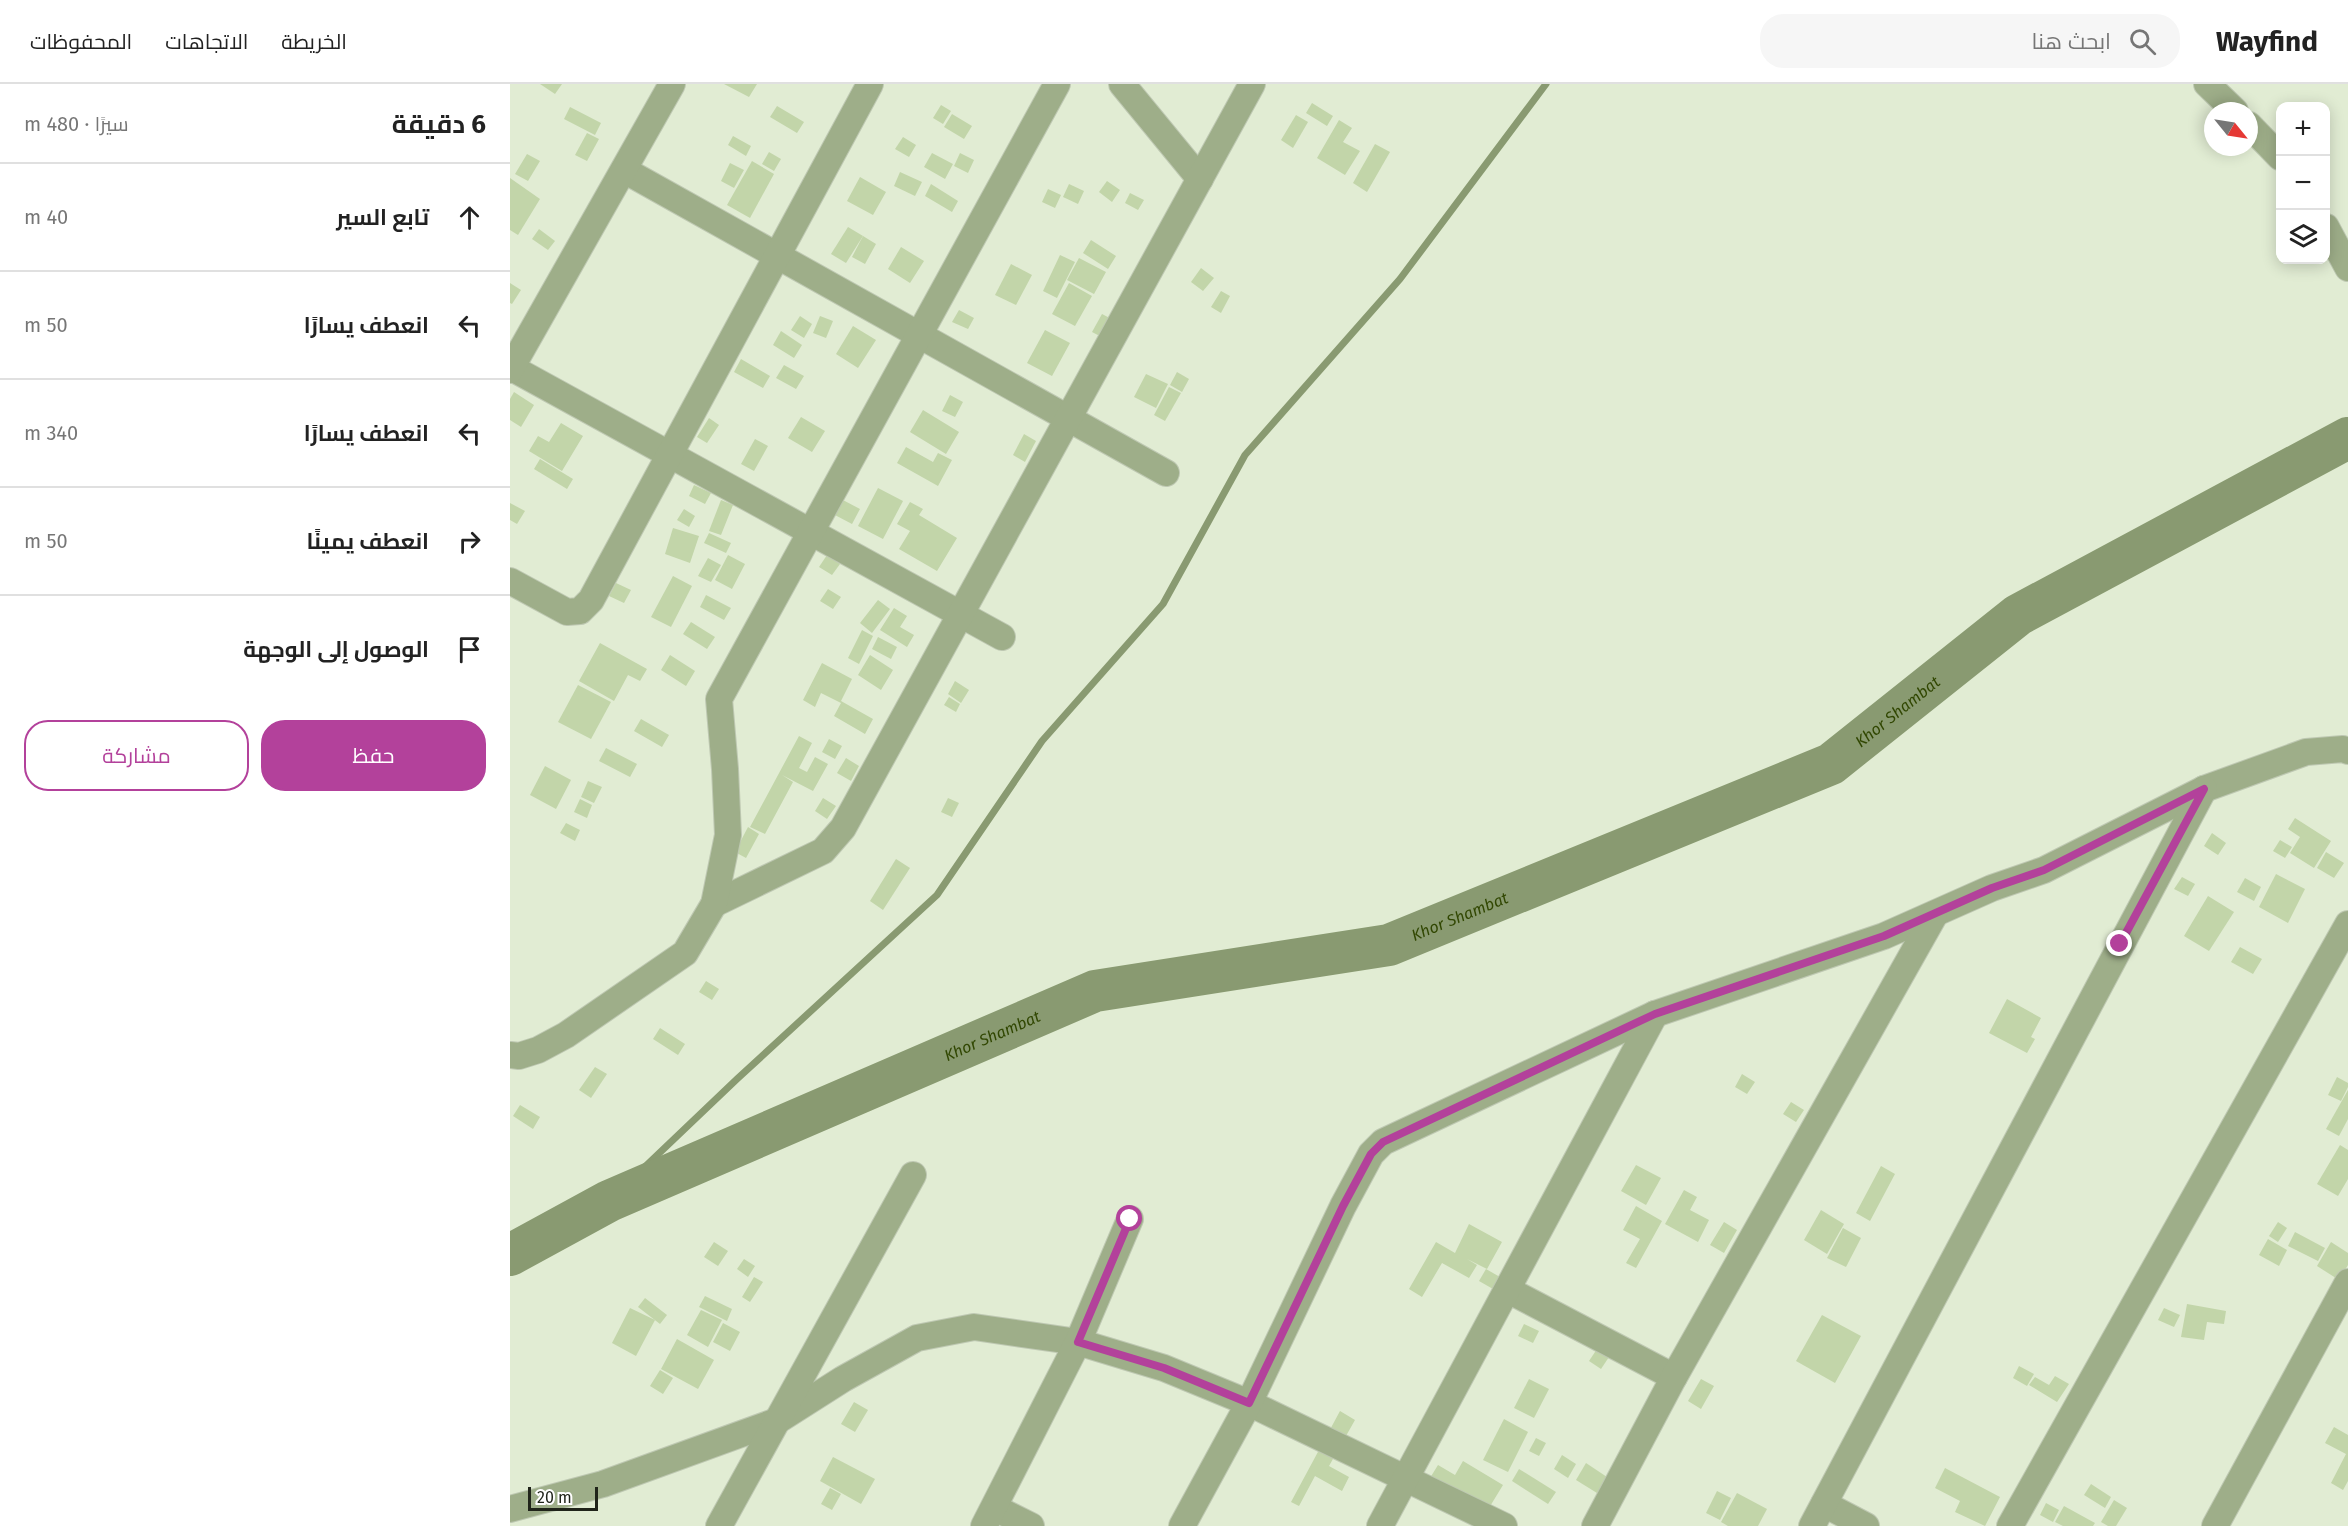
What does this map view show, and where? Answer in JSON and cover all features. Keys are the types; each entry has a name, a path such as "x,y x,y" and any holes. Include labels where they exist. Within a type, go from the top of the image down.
{"street":[{"path":"672,84 510,368 1002,637"},
{"path":"510,581 567,612 580,611 591,600 870,84"},
{"path":"510,1055 519,1056 538,1050 566,1035 685,952 714,904 728,835 719,699 1057,84"},
{"path":"1122,84 1200,179"},
{"path":"714,904 822,851 843,828 1252,84"},
{"path":"2207,84 2226,102"},
{"path":"2258,134 2279,156"},
{"path":"624,170 1166,473"},
{"path":"2330,236 2348,268"},
{"path":"1182,1526 1249,1403 1343,1206 1371,1154 1383,1142 1655,1014 1884,936 1934,916 1992,888 2044,870 2204,789 2306,752 2343,749 2348,751"},
{"path":"1866,1526 1818,1515 2204,789"},
{"path":"1595,1526 1674,1377 1934,916"},
{"path":"2010,1526 2348,924"},
{"path":"1380,1526 1655,1014"},
{"path":"719,1526 913,1175"},
{"path":"1032,1526 990,1517 1078,1342 1130,1219"},
{"path":"2215,1526 2348,1282"},
{"path":"1508,1290 1674,1377"},
{"path":"510,1509 603,1484 777,1421 843,1378 917,1338 975,1327 1078,1342 1164,1368 1249,1403 1504,1526"}],"building":[{"path":"540,84 562,84 555,94"},
{"path":"724,84 757,84 749,97"},
{"path":"1312,103 1333,116 1327,126 1306,113"},
{"path":"941,105 951,111 943,124 933,118"},
{"path":"777,106 804,122 797,133 770,117"},
{"path":"570,107 601,123 595,135 564,119"},
{"path":"952,114 972,126 964,139 944,127"},
{"path":"1296,115 1308,122 1293,148 1281,140"},
{"path":"1339,120 1352,128 1343,142 1360,151 1345,175 1317,158"},
{"path":"587,133 599,139 587,161 575,155"},
{"path":"733,136 751,146 746,156 728,145"},
{"path":"903,137 916,145 909,157 895,149"},
{"path":"1375,144 1390,152 1367,192 1353,183"},
{"path":"769,152 781,159 774,171 762,164"},
{"path":"932,153 953,164 945,179 924,167"},
{"path":"960,153 974,160 968,173 954,166"},
{"path":"527,154 540,161 528,181 515,174"},
{"path":"752,161 774,174 750,218 727,205"},
{"path":"730,163 744,170 734,188 721,181"},
{"path":"900,172 922,182 915,196 894,186"},
{"path":"860,177 886,192 873,215 847,201"},
{"path":"510,178 540,199 518,235 510,230"},
{"path":"1107,181 1120,190 1112,202 1099,192"},
{"path":"931,184 958,201 952,212 925,196"},
{"path":"1069,184 1084,191 1078,204 1063,197"},
{"path":"1048,189 1061,195 1055,208 1042,202"},
{"path":"1130,193 1144,200 1138,210 1125,203"},
{"path":"848,227 863,236 846,263 831,254"},
{"path":"539,229 555,241 548,250 532,239"},
{"path":"863,236 876,244 865,264 852,257"},
{"path":"1091,240 1116,256 1108,269 1083,253"},
{"path":"901,247 924,261 910,283 888,269"},
{"path":"1060,255 1075,262 1057,298 1043,291"},
{"path":"1079,258 1106,272 1094,294 1067,280"},
{"path":"1011,264 1032,275 1016,305 995,295"},
{"path":"1201,268 1214,278 1203,291 1191,282"},
{"path":"510,283 521,290 512,304 510,303"},
{"path":"1069,283 1092,296 1075,326 1052,314"},
{"path":"1221,291 1230,296 1221,313 1211,307"},
{"path":"959,310 974,318 968,329 952,322"},
{"path":"1102,314 1125,326 1115,344 1092,332"},
{"path":"800,316 812,324 804,338 791,330"},
{"path":"820,316 833,321 826,338 813,333"},
{"path":"853,326 876,340 858,368 836,354"},
{"path":"1045,330 1070,343 1052,376 1027,363"},
{"path":"781,331 802,345 794,358 773,345"},
{"path":"741,359 770,376 763,388 734,372"},
{"path":"784,365 804,376 796,389 776,378"},
{"path":"1177,372 1189,379 1182,392 1170,385"},
{"path":"1146,374 1168,384 1156,408 1134,397"},
{"path":"1169,387 1181,393 1165,421 1154,415"},
{"path":"514,392 534,405 521,427 510,420 510,399"},
{"path":"950,395 963,402 955,417 942,411"},
{"path":"923,410 959,432 946,454 910,432"},
{"path":"801,417 825,431 812,452 788,438"},
{"path":"709,418 719,425 707,443 697,437"},
{"path":"561,423 583,436 562,471 529,451 538,436 549,442"},
{"path":"1024,434 1036,441 1025,462 1013,455"},
{"path":"755,439 768,446 754,471 741,464"},
{"path":"906,447 933,462 938,453 952,460 938,486 897,463"},
{"path":"540,459 573,479 567,489 534,469"},
{"path":"694,485 711,493 705,504 689,496"},
{"path":"878,488 903,501 883,539 858,526"},
{"path":"841,499 860,509 852,524 833,514"},
{"path":"721,500 733,505 721,535 709,531"},
{"path":"910,502 923,509 919,515 957,538 937,571 899,549 910,531 897,524"},
{"path":"510,503 525,511 517,524 510,520"},
{"path":"684,509 695,516 689,527 677,520"},
{"path":"673,528 699,536 690,563 665,554"},
{"path":"709,533 731,543 726,553 704,543"},
{"path":"728,555 745,564 732,589 715,580"},
{"path":"827,555 840,564 832,575 819,567"},
{"path":"708,558 721,565 711,582 698,576"},
{"path":"673,576 692,586 671,627 651,617"},
{"path":"616,583 631,590 624,603 609,596"},
{"path":"828,589 841,597 833,609 820,601"},
{"path":"706,595 731,608 724,620 700,607"},
{"path":"878,600 890,609 872,633 860,623"},
{"path":"894,608 907,616 900,627 914,635 907,647 880,630"},
{"path":"691,622 715,637 707,649 683,634"},
{"path":"862,630 873,636 859,664 848,658"},
{"path":"878,637 897,647 891,659 872,649"},
{"path":"600,643 647,669 640,681 628,675 614,701 579,681"},
{"path":"670,655 695,671 686,686 661,670"},
{"path":"870,655 893,670 881,690 858,675"},
{"path":"822,663 852,679 841,701 873,719 865,734 834,716 841,703 821,693 815,707 803,700"},
{"path":"955,681 969,690 961,703 948,694"},
{"path":"578,685 611,702 591,739 558,722"},
{"path":"949,697 960,704 956,712 944,705"},
{"path":"641,719 669,735 662,747 634,731"},
{"path":"799,736 812,743 799,768 807,772 815,757 828,764 813,791 782,775 793,782 765,834 750,827"},
{"path":"829,739 842,746 835,759 822,752"},
{"path":"606,748 637,764 630,777 599,761"},
{"path":"846,758 859,766 851,781 837,773"},
{"path":"545,766 571,780 556,809 530,795"},
{"path":"588,781 602,787 594,803 581,797"},
{"path":"823,798 836,806 827,819 815,811"},
{"path":"948,798 959,803 952,817 941,812"},
{"path":"580,799 592,805 587,818 574,812"},
{"path":"2295,818 2331,841 2314,868 2290,853 2300,837 2288,829"},
{"path":"566,823 580,830 575,841 560,833"},
{"path":"748,827 759,834 746,858 735,852"},
{"path":"2212,833 2226,843 2218,855 2204,846"},
{"path":"2280,840 2292,847 2285,858 2273,851"},
{"path":"2326,852 2344,863 2334,878 2317,868"},
{"path":"896,859 910,868 883,910 870,901"},
{"path":"2276,874 2305,889 2288,923 2259,907"},
{"path":"2182,877 2195,884 2188,896 2174,889"},
{"path":"2245,878 2261,887 2254,901 2237,892"},
{"path":"2208,896 2234,912 2209,951 2184,936"},
{"path":"2240,947 2262,959 2253,974 2231,962"},
{"path":"706,981 719,989 712,1000 699,992"},
{"path":"2007,999 2041,1018 2031,1037 2035,1039 2027,1053 1989,1033"},
{"path":"660,1028 685,1044 678,1055 653,1039"},
{"path":"595,1067 607,1074 591,1098 579,1090"},
{"path":"1742,1074 1755,1082 1747,1094 1735,1087"},
{"path":"2337,1077 2348,1083 2341,1101 2328,1095"},
{"path":"2348,1090 2348,1119 2339,1136 2326,1129"},
{"path":"1791,1102 1804,1110 1796,1122 1783,1114"},
{"path":"520,1105 540,1117 533,1129 513,1116"},
{"path":"2340,1145 2348,1150 2348,1179 2338,1196 2317,1184"},
{"path":"1636,1165 1661,1178 1646,1205 1621,1191"},
{"path":"1881,1166 1895,1174 1870,1221 1856,1213"},
{"path":"1684,1190 1697,1197 1690,1210 1709,1220 1698,1242 1665,1224"},
{"path":"1636,1206 1662,1221 1636,1268 1626,1263 1640,1239 1623,1230"},
{"path":"1821,1210 1844,1224 1827,1254 1804,1240"},
{"path":"1724,1222 1737,1230 1724,1253 1710,1245"},
{"path":"2278,1222 2287,1228 2278,1242 2269,1236"},
{"path":"1469,1224 1502,1242 1487,1269 1467,1259 1477,1265 1469,1278 1442,1263 1422,1297 1409,1289 1436,1242 1455,1253"},
{"path":"1843,1228 1861,1238 1846,1267 1827,1258"},
{"path":"2295,1232 2325,1248 2318,1261 2288,1246"},
{"path":"2268,1239 2287,1250 2279,1266 2259,1255"},
{"path":"714,1242 728,1251 718,1266 704,1257"},
{"path":"2331,1242 2348,1253 2348,1265 2339,1280 2317,1266"},
{"path":"744,1259 755,1266 748,1277 737,1269"},
{"path":"1486,1269 1500,1277 1493,1289 1479,1281"},
{"path":"754,1277 763,1282 750,1302 742,1297"},
{"path":"705,1296 732,1309 727,1321 699,1307"},
{"path":"645,1298 667,1315 660,1324 638,1307"},
{"path":"2187,1304 2226,1311 2224,1324 2207,1322 2204,1340 2181,1337"},
{"path":"630,1308 655,1320 636,1356 612,1343"},
{"path":"2164,1308 2180,1315 2174,1327 2158,1320"},
{"path":"701,1310 722,1320 708,1347 687,1335"},
{"path":"1822,1315 1861,1336 1835,1383 1796,1361"},
{"path":"723,1323 740,1332 730,1351 713,1342"},
{"path":"1524,1324 1539,1331 1533,1343 1518,1336"},
{"path":"677,1339 714,1360 698,1389 661,1369"},
{"path":"1597,1349 1609,1357 1601,1369 1589,1361"},
{"path":"2019,1366 2034,1374 2027,1386 2013,1378"},
{"path":"660,1370 673,1378 663,1394 650,1386"},
{"path":"2055,1376 2069,1384 2057,1402 2029,1385 2035,1377 2049,1385"},
{"path":"1529,1379 1549,1389 1534,1418 1514,1408"},
{"path":"1701,1379 1714,1386 1701,1409 1688,1401"},
{"path":"854,1402 868,1410 855,1432 841,1424"},
{"path":"1340,1411 1355,1420 1329,1466 1349,1477 1342,1491 1315,1476 1299,1506 1291,1502"},
{"path":"1504,1419 1528,1432 1508,1472 1483,1460"},
{"path":"2334,1427 2348,1435 2348,1481 2343,1490 2331,1483 2346,1454 2325,1443"},
{"path":"1536,1438 1546,1443 1539,1456 1529,1451"},
{"path":"1562,1455 1576,1464 1568,1478 1554,1469"},
{"path":"833,1457 875,1479 861,1504 820,1481"},
{"path":"1463,1461 1503,1485 1481,1521 1422,1491 1438,1465 1455,1475"},
{"path":"1586,1463 1607,1477 1597,1493 1576,1480"},
{"path":"1945,1468 2000,1497 1985,1526 1955,1512 1960,1501 1935,1488"},
{"path":"1519,1469 1556,1492 1548,1504 1512,1481"},
{"path":"2091,1484 2111,1497 2105,1508 2084,1495"},
{"path":"830,1488 841,1494 832,1510 821,1504"},
{"path":"1717,1491 1731,1498 1720,1520 1706,1513"},
{"path":"1737,1493 1767,1509 1758,1526 1728,1526 1721,1522"},
{"path":"2114,1500 2127,1508 2116,1526 2108,1526 2101,1522"},
{"path":"2046,1503 2059,1510 2053,1522 2040,1515"},
{"path":"2064,1506 2095,1523 2093,1526 2063,1526 2055,1522"}],"waterway":[{"path":"609,1201 737,1079 937,895 1042,741 1163,604 1245,455 1400,279 1546,84"},
{"name":"Khor Shambat","path":"510,1255 609,1201 1095,991 1389,945 1831,764 2018,615 2348,438"}],"route":[{"path":"1130,1219 1078,1342 1164,1368 1249,1403 1343,1206 1371,1154 1383,1142 1655,1014 1884,936 1934,916 1992,888 2044,870 2204,789 2120,944"}]}
